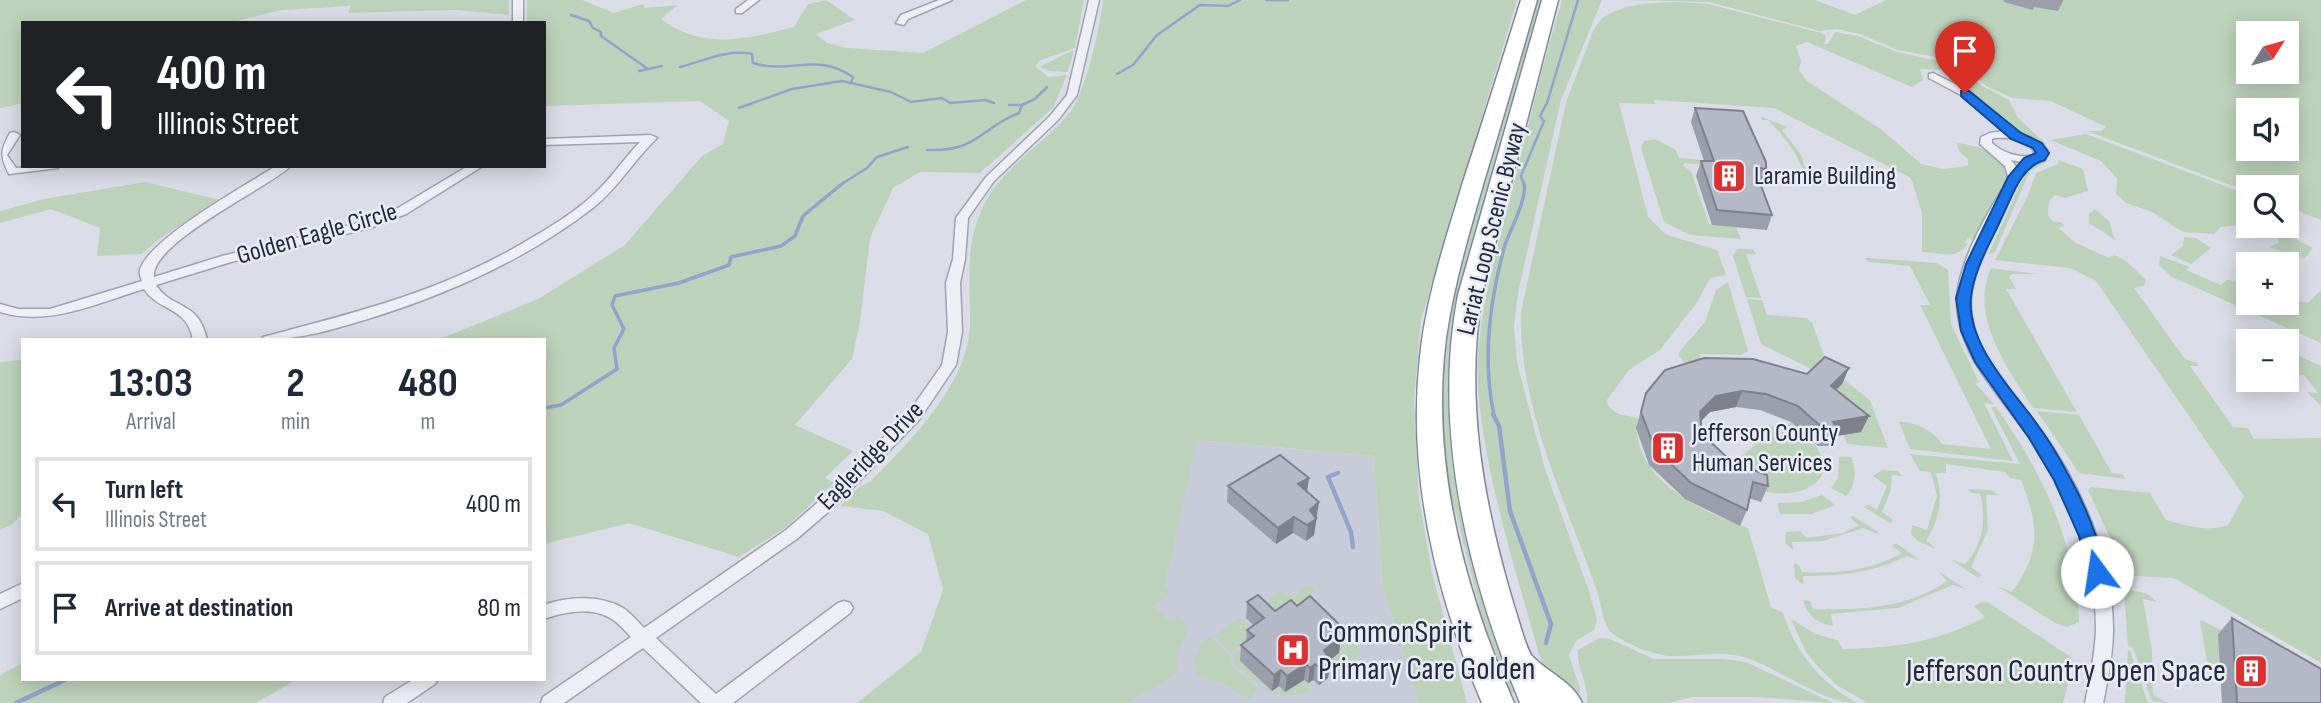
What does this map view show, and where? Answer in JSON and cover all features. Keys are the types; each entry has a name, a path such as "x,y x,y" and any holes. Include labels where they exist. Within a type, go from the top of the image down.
{"highway":[{"name":"Lariat Loop Scenic Byway","path":"1490,694 1458,590 1441,511 1430,421 1431,369 1448,266 1529,0"},
{"name":"Lariat Loop Scenic Byway","path":"1536,703 1517,659 1476,512 1463,423 1463,361 1465,332 1474,284 1550,0"},
{"path":"1517,659 1541,684 1566,703"}],"street":[{"path":"518,0 518,21"},
{"path":"739,11 754,0"},
{"path":"901,23 904,17 947,0"},
{"name":"Eagleridge Drive","path":"550,703 792,534 914,416 949,365 955,332 953,283 959,259 962,218 990,178 1054,118 1072,95 1094,0"},
{"path":"1933,76 1965,93 2016,136 2041,150 2041,157 2029,160 2002,155"},
{"path":"1992,117 1995,134"},
{"path":"2014,177 2010,165 2002,155 1986,144 1987,137 1995,134 2016,136"},
{"path":"14,135 1,155 13,173 42,168"},
{"path":"277,338 399,306 444,289 516,254 593,203 621,175 651,138 546,142"},
{"path":"2029,160 2014,177 1970,273 1964,298 1969,331 1983,362 2035,434 2062,480 2088,536 2105,620 2102,663 2094,703"},
{"path":"200,338 198,325 193,317 160,298 149,284 146,273 150,262 169,242 282,168"},
{"name":"Golden Eagle Circle","path":"0,309 18,313 51,313 227,259 377,221 425,199 474,168"},
{"path":"0,602 21,591"},
{"path":"546,612 577,605 599,606 617,613 713,703"},
{"path":"719,703 845,608"},
{"path":"391,703 426,681"}],"shaded area":[{"path":"1196,440 1374,456 1383,588 1419,703 1036,703 1165,585"}],"green space":[{"path":"0,0 509,0 509,15 456,10 348,13 351,6 281,10 237,21 21,21 21,103 0,108"},
{"path":"527,0 582,0 614,13 643,4 645,8 678,5 661,19 693,35 726,40 794,27 808,4 826,0 855,20 816,34 827,43 847,48 923,53 1026,0 1084,0 1075,48 1039,61 1035,66 1048,77 1067,75 1053,108 980,173 920,172 893,188 870,238 860,322 852,359 795,425 853,451 825,478 834,483 785,528 739,557 629,523 546,544 546,338 442,338 538,299 625,245 702,156 723,144 729,121 700,101 546,106 546,21 527,21"},
{"path":"1103,0 1517,0 1421,320 1414,399 1419,499 1432,573 1467,703 1419,703 1383,588 1374,456 1197,440 1165,585 1171,592 1147,611 1155,607 1168,620 1179,616 1186,625 1187,634 1179,649 1176,674 1127,703 857,703 921,652 943,590 928,534 883,511 840,506 858,488 871,481 904,447 937,407 950,386 968,341 971,249 982,209 1000,181 1071,111 1082,89 1092,58"},
{"path":"1533,0 1545,0 1458,333 1517,689 1514,693 1510,692 1482,617 1439,446 1441,336 1497,123"},
{"path":"1562,0 1602,0 1561,100 1518,293 1514,327 1517,362 1544,466 1597,620 1594,630 1576,641 1569,655 1580,688 1578,700 1545,670 1539,654 1512,560 1489,464 1479,400 1478,373 1486,294"},
{"path":"1626,0 1815,0 1855,15 1886,0 2321,0 2321,220 2299,212 2299,175 2236,175 2236,187 2087,131 2101,131 2106,127 2051,101 2012,98 1986,86 1970,69 1946,59 1898,50 1860,34 1836,29 1819,31 1709,2"},
{"path":"1678,2 1709,4 1821,33 1826,36 1824,44 1828,44 1835,32 1858,36 1897,52 1957,65 1938,70 1920,69 1923,80 1912,87 1807,42 1796,46 1801,61 1799,70 1807,81 1882,130 1921,164 1943,169 1968,166 1968,159 1959,151 1957,143 1974,146 1996,156 2009,176 1979,234 1974,239 1968,238 1965,243 1968,244 1963,249 1953,254 1922,252 1922,213 1911,178 1774,108 1654,100 1655,104 1619,103 1648,217 1665,234 1717,250 1726,275 1710,278 1698,301 1660,350 1629,370 1607,400 1608,406 1618,414 1638,418 1638,439 1644,458 1656,475 1672,489 1690,502 1748,528 1771,607 1783,613 1795,641 1811,666 1832,686 1857,703 1831,698 1740,656 1664,655 1635,646 1611,632 1558,488 1536,418 1522,347 1521,312 1566,102 1594,29 1601,19 1628,7"},
{"path":"1074,50 1068,72 1049,71 1039,67"},
{"path":"1968,71 1979,84 2009,100 2018,118 2047,145 2020,134 1948,78"},
{"path":"1762,117 1788,127 1782,130 1800,153 1812,185 1822,188 1797,183 1807,183 1797,157 1781,134 1768,120 1761,120"},
{"path":"2086,134 2236,190 2236,225 2221,227 2214,234 2183,232 2152,212 2126,203 2116,194 2117,178 2101,161 2050,140"},
{"path":"1655,139 1675,149 1679,158 1704,160 1706,165 1685,163 1683,166 1691,171 1709,224 1736,227 1741,239 1690,235 1664,222 1641,148 1644,141"},
{"path":"2053,159 2030,171 1995,252 1988,255 2028,167"},
{"path":"2059,160 2083,169 2088,191 2065,198 2055,195 2049,201 2048,215 2052,221 2065,226 2058,228 2076,243 2109,258 2114,255 2126,261 2146,280 2144,286 2134,288 2185,359 2197,363 2198,366 2190,366 2233,427 2248,428 2254,439 2321,438 2321,663 2174,578 2134,576 2122,570 2126,565 2124,557 2115,549 2088,490 2091,487 2150,493 2166,520 2205,528 2228,525 2244,496 2096,281 2070,268 1995,260 2028,195 2036,173 2058,164"},
{"path":"145,182 220,200 159,239 142,254 97,256 100,228 51,209 0,223 0,211 44,199"},
{"path":"2095,209 2109,221 2115,240 2089,223 2089,214"},
{"path":"2184,237 2196,238 2211,248 2191,264 2171,255 2183,246"},
{"path":"2278,238 2294,238 2313,248 2304,259 2299,257 2299,252 2284,252 2269,247 2279,243"},
{"path":"1737,249 1753,249 1756,254 1746,254 1761,298 1746,297 1733,256"},
{"path":"2160,256 2190,267 2186,270 2221,285 2227,280 2236,282 2236,305 2172,277 2159,265"},
{"path":"1864,259 1937,263 1948,270 1951,324 1979,382 1975,383 1994,404 1984,403 2013,461 1910,449 1899,422 1923,428 1942,444 1991,449 1920,305 1930,305 1910,266 1869,262"},
{"path":"1991,268 2037,274 2012,274 2009,277 2016,289 2006,289 2077,412 2033,408 2012,376 1988,323 1985,286"},
{"path":"1728,282 1748,351 1741,355 1699,354 1705,367 1689,368 1679,356 1680,351 1705,322 1716,290"},
{"path":"2321,290 2321,343 2299,333 2299,329 2289,329 2258,315 2299,315 2299,301 2308,303"},
{"path":"1747,299 1762,300 1767,315 1807,318 1812,323 1829,368 1870,400 1888,448 1847,444 1843,435 1861,431 1824,402 1842,384 1761,344"},
{"path":"2299,356 2321,366 2321,406 2307,392 2318,393 2304,375 2299,375"},
{"path":"21,360 21,514 13,524 0,530 0,362"},
{"path":"1991,407 1996,407 2041,480 2062,531 2070,558 2079,615 2079,622 2067,627 2055,623 1997,586 2012,592 2028,564 2032,551 2034,525 2021,480 2010,478 2005,472 1946,464 1946,473 1935,473 1940,489 1939,507 1926,540 1936,549 1918,541 1911,534 1912,525 1927,530 1937,496 1931,472 1920,471 1910,454 2020,464"},
{"path":"2037,411 2079,415 2112,473 2122,474 2126,479 2079,473"},
{"path":"1791,422 1818,449 1823,470 1819,479 1810,487 1789,493 1746,487 1743,468 1734,462 1755,445 1747,440 1769,425 1779,431"},
{"path":"1839,457 1851,457 1854,467 1854,482 1846,496 1831,488 1838,478"},
{"path":"1882,470 1898,471 1902,476 1892,475 1891,490 1882,512 1893,520 1890,523 1864,507 1868,504 1877,510 1887,486 1873,476"},
{"path":"1968,489 1991,490 1999,495 1986,495 1988,530 1971,567 1982,575 1978,578 1950,559 1965,564 1980,540 1983,512 1980,494 1972,493"},
{"path":"1822,495 1835,505 1812,514 1780,514 1777,503 1802,502"},
{"path":"1853,516 1878,534 1863,528 1823,541 1792,542 1793,550 1785,543 1786,532 1800,531 1806,538 1843,533 1859,525 1850,518"},
{"path":"1896,543 1921,561 1907,556 1856,572 1803,576 1803,585 1795,578 1794,563 1799,565 1802,572 1854,570 1878,564 1902,553 1892,546"},
{"path":"1938,571 1967,590 1953,585 1898,608 1831,614 1833,626 1814,618 1803,600 1810,601 1813,609 1883,606 1916,597 1947,581"},
{"path":"1309,585 1315,589 1311,595 1314,607 1361,650 1352,670 1326,669 1243,616 1282,590 1291,598"},
{"path":"2124,589 2146,593 2157,602 2143,599 2152,651 2153,695 2168,703 2152,701 2133,648 2128,646"},
{"path":"1982,602 1989,603 2071,657 2073,664 2063,703 1868,703 1838,686 1819,668 1806,652 1791,619 1816,634 1837,640 1843,649 1881,647 1933,638 1968,626 1985,617 1974,606"},
{"path":"1240,618 1257,634 1231,652 1214,636"},
{"path":"2200,621 2255,650 2220,666 2207,662"},
{"path":"1209,636 1229,655 1232,666 1257,688 1251,700 1224,684 1198,675 1195,664 1197,654"},
{"path":"1599,638 1610,639 1654,659 1724,659 1746,662 1833,703 1757,697 1693,697 1667,703 1587,703 1578,650"},
{"path":"1246,646 1240,661 1285,692 1304,680 1308,683 1313,680 1309,692 1285,695 1267,690 1233,662 1233,655"},
{"path":"2128,650 2130,651 2148,703 2125,703"},
{"path":"21,664 21,681 294,681 256,703 0,703 0,675"}],"building":[{"name":"Laramie Building","path":"1695,108 1743,111 1766,162 1766,169 1754,167 1772,215 1717,210 1701,161 1714,161"},
{"name":"Jefferson County Human Services","path":"1825,357 1849,368 1831,386 1869,416 1833,422 1839,431 1825,430 1798,406 1766,394 1742,391 1716,396 1700,412 1702,434 1732,462 1767,475 1768,486 1753,482 1747,510 1691,483 1655,449 1641,412 1646,393 1665,370 1704,358 1753,359 1807,374"},
{"path":"1280,455 1309,478 1298,484 1319,502 1310,510 1316,519 1307,525 1294,517 1278,528 1228,486"},
{"name":"CommonSpirit Primary Care Golden","path":"1258,595 1275,611 1291,600 1297,606 1310,596 1342,627 1335,631 1342,637 1324,650 1331,662 1321,669 1315,664 1310,668 1306,664 1287,676 1281,670 1274,675 1241,645 1254,636 1247,630 1264,618 1247,602"},
{"path":"2232,618 2321,669 2321,703 2237,703"}],"waterway":[{"path":"1117,74 1133,65 1157,35 1200,5 1228,6 1240,0"},
{"path":"1266,0 1288,0"},
{"path":"1524,185 1521,176 1544,121 1540,116 1547,103 1578,0"},
{"path":"571,15 589,21 593,28 601,32 601,36 648,69"},
{"path":"680,67 724,54 742,53 752,54 753,63 767,66 815,64 839,69 853,77 851,83"},
{"path":"639,71 662,66"},
{"path":"739,108 792,89 842,81 891,92 911,102 942,98 950,103 986,100 994,103"},
{"path":"927,150 957,147 978,138 1019,113 1022,105 1035,99 1047,87"},
{"path":"1009,105 1021,105"},
{"path":"842,183 867,168 877,157 908,147"},
{"path":"546,408 561,405 617,369 614,348 624,329 612,305 615,296 679,283 729,265 731,257 781,246 795,236 803,216 842,183"},
{"path":"1494,415 1490,394 1489,330 1505,245 1521,206 1524,185"},
{"path":"1493,414 1499,426 1510,511 1551,624 1546,643"},
{"path":"1338,473 1328,477 1351,532 1353,547"},
{"path":"16,703 63,681"}],"place":[{"name":"Laramie Building","path":"1729,176"},
{"name":"Jefferson County Human Services","path":"1668,448"},
{"name":"CommonSpirit Primary Care Golden","path":"1293,650"},
{"name":"Jefferson Country Open Space","path":"2251,671"}],"route":[{"path":"1965,93 2016,136 2038,146 2042,153 2041,157 2029,160 2014,177 1973,264 1964,298 1969,331 1983,362 2035,434 2062,480 2088,536 2097,572"}]}
